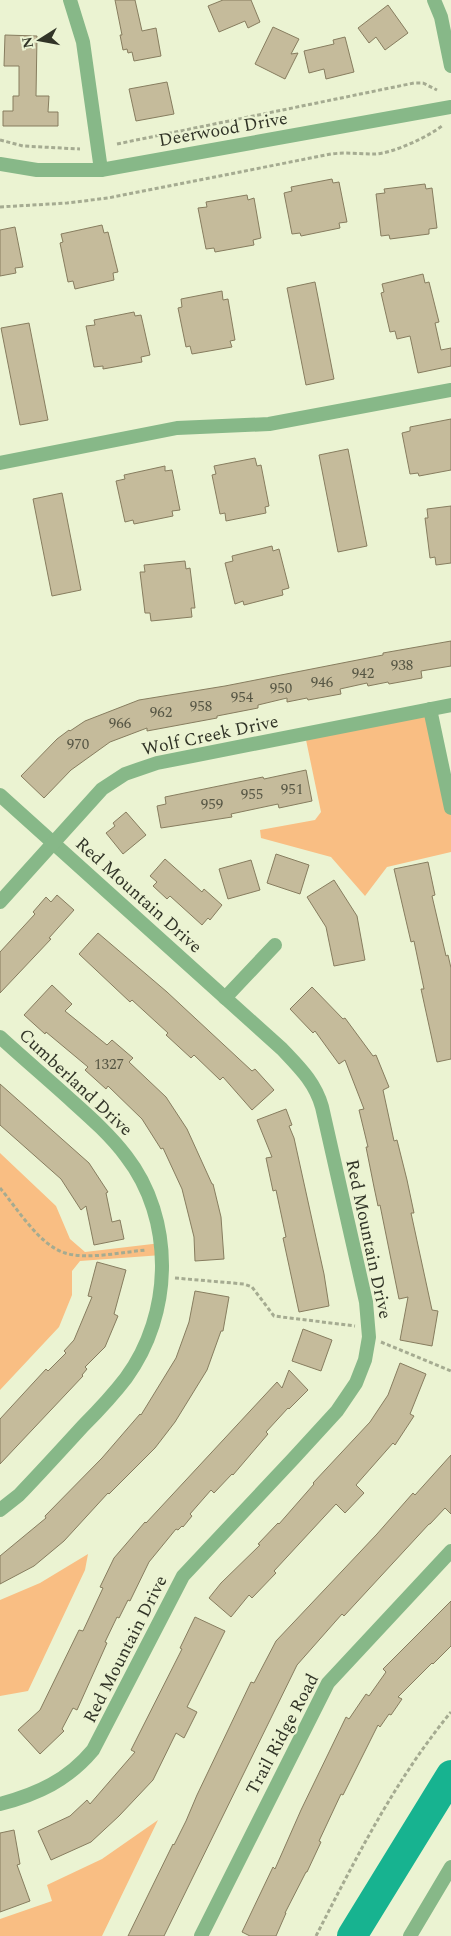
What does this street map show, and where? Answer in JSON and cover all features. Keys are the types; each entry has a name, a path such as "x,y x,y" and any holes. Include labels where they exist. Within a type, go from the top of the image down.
{"street":[{"path":"70,0 83,42 101,170"},
{"path":"434,0 441,17 451,66"},
{"name":"Deerwood Drive","path":"0,164 37,170 101,170 451,107"},
{"path":"0,463 177,428 268,424 451,390"},
{"name":"Wolf Creek Drive","path":"0,902 102,789 118,778 138,769 157,763 451,705"},
{"path":"430,709 451,808"},
{"name":"Red Mountain Drive","path":"0,795 282,1049 315,1088 322,1107 366,1302 369,1332 365,1360 361,1372 346,1398 293,1459 183,1576 93,1750 77,1767 49,1787 0,1804"},
{"path":"225,998 275,944"},
{"name":"Cumberland Drive","path":"0,1037 106,1132 127,1157 152,1202 162,1249 162,1276 150,1333 126,1378 19,1495 0,1510"},
{"name":"Trail Ridge Road","path":"201,1936 328,1683 451,1551"},
{"path":"410,1936 451,1867"}],"path":[{"path":"118,144 414,83 423,83 437,90"},
{"path":"0,207 67,203 108,198 347,152 376,154 392,150 435,132 443,125"},
{"path":"0,140 23,146 80,149"},
{"path":"0,1188 36,1232 52,1246 66,1253 84,1255 162,1249"},
{"path":"162,1276 244,1284 252,1287 274,1316 369,1332 451,1371"},
{"path":"316,1936 388,1801 408,1769 451,1712"}],"shaded area":[{"path":"430,709 451,808 451,852 387,867 365,896 331,857 261,838 260,830 315,820 321,812 305,735"},
{"path":"0,1153 56,1206 70,1239 85,1252 161,1243 162,1255 80,1261 72,1271 72,1295 59,1327 0,1390"},
{"path":"88,1554 85,1570 28,1691 0,1696 0,1600 40,1583"},
{"path":"158,1820 102,1936 0,1936 0,1919 52,1901 47,1885 102,1859"}],"building":[{"path":"115,0 135,0 142,31 156,28 161,56 134,61 132,52 128,53 127,49 123,50"},
{"path":"223,0 251,0 260,22 248,28 245,21 219,32 208,6"},
{"path":"388,5 408,33 385,50 376,37 369,43 358,28"},
{"path":"273,27 299,39 291,54 298,53 285,79 255,64"},
{"path":"5,35 37,36 36,96 49,96 48,112 58,112 58,126 3,126 3,111 13,111 13,96 19,96 19,66 4,66"},
{"path":"345,37 354,72 326,79 324,69 309,73 304,51 334,44 333,40"},
{"path":"167,82 174,114 136,121 129,89"},
{"path":"332,179 333,183 339,182 347,222 339,223 340,228 301,236 300,233 292,234 284,193 292,191 291,187"},
{"path":"425,184 426,189 432,188 437,228 429,229 429,234 390,239 389,235 381,236 376,194 385,193 384,189"},
{"path":"247,195 248,200 254,198 261,238 253,240 254,245 215,252 214,248 206,249 198,208 207,207 206,202"},
{"path":"102,225 104,233 108,232 118,272 113,273 114,280 75,289 73,281 68,282 60,243 63,242 61,234"},
{"path":"15,227 23,267 15,268 16,273 0,276 0,230"},
{"path":"423,274 425,283 429,282 439,322 435,323 441,350 451,348 451,366 418,373 410,336 397,339 395,331 390,332 381,293 384,292 382,284"},
{"path":"315,282 334,379 306,385 287,288"},
{"path":"222,291 223,300 228,299 235,340 230,341 232,347 192,354 190,346 186,347 178,308 182,307 181,299"},
{"path":"134,312 135,316 141,315 150,355 141,357 142,362 103,369 103,366 94,367 86,326 95,325 94,320"},
{"path":"29,323 48,420 20,425 1,328"},
{"path":"451,419 451,470 419,476 418,473 410,474 402,433 410,431 410,427"},
{"path":"348,449 367,546 338,552 319,455"},
{"path":"255,458 257,466 261,465 269,506 265,507 266,513 226,521 225,513 220,514 212,475 216,474 214,466"},
{"path":"165,466 165,471 172,470 180,510 172,511 173,516 134,524 133,520 125,522 116,481 125,479 124,475"},
{"path":"62,493 81,590 52,596 33,499"},
{"path":"451,506 451,563 436,565 435,557 430,558 425,518 428,518 427,509"},
{"path":"272,546 273,551 279,549 289,588 282,590 283,595 244,605 243,601 235,604 225,563 233,561 232,556"},
{"path":"185,561 186,569 190,568 195,608 191,608 192,617 151,621 150,613 145,613 140,572 145,572 144,565"},
{"path":"451,641 451,666 421,671 422,678 368,686 367,683 340,689 341,694 308,700 307,698 287,702 287,698 258,705 258,708 217,716 217,718 147,731 147,728 110,742 71,770 44,798 21,776 57,739 69,730 85,721 139,700 225,686 383,655 383,653"},
{"path":"306,770 312,801 279,808 278,804 231,814 232,817 161,828 157,806 166,804 165,797"},
{"path":"126,812 146,835 123,854 106,833 115,826 113,823"},
{"path":"276,854 309,865 300,894 267,883"},
{"path":"165,859 202,892 204,889 222,905 210,920 208,918 202,925 170,896 167,899 153,886 157,882 150,876"},
{"path":"251,860 260,890 228,899 219,869"},
{"path":"428,862 435,895 432,896 446,956 448,955 451,968 451,1059 437,1062 421,989 424,989 414,941 411,942 394,869"},
{"path":"334,880 357,916 365,960 334,966 326,927 307,897"},
{"path":"57,895 74,910 49,938 51,939 0,993 0,952 35,914 33,912 46,897 51,902"},
{"path":"98,933 167,992 252,1071 255,1069 274,1090 252,1110 223,1077 220,1080 194,1055 191,1058 166,1035 168,1033 132,1000 130,1002 79,954"},
{"path":"52,985 72,1004 65,1011 107,1045 112,1040 133,1058 129,1062 166,1097 187,1129 213,1184 221,1217 224,1259 195,1261 194,1237 182,1189 163,1148 161,1149 142,1119 108,1086 106,1089 85,1070 88,1067 46,1032 45,1034 24,1015"},
{"path":"312,987 343,1019 345,1018 373,1056 376,1055 389,1087 383,1090 394,1141 397,1140 407,1180 414,1213 411,1213 432,1310 438,1311 432,1346 400,1340 408,1297 399,1299 359,1110 364,1109 345,1060 339,1064 315,1031 313,1033 290,1009"},
{"path":"0,1084 89,1163 108,1192 106,1193 112,1222 120,1220 124,1239 94,1245 86,1206 81,1210 61,1179 0,1125"},
{"path":"286,1109 292,1125 289,1126 294,1138 324,1274 329,1306 299,1312 283,1238 286,1237 276,1190 273,1191 266,1158 272,1157 257,1120"},
{"path":"97,1262 126,1270 114,1314 118,1316 105,1347 85,1367 87,1369 83,1376 0,1464 0,1419 46,1369 48,1371 66,1353 64,1351 74,1340 92,1297 88,1296"},
{"path":"195,1291 229,1297 223,1331 221,1331 207,1370 175,1422 155,1448 108,1493 64,1541 34,1566 0,1584 0,1556 46,1518 45,1516 141,1415 176,1358 189,1322"},
{"path":"303,1329 332,1340 321,1371 292,1361"},
{"path":"400,1363 426,1374 410,1414 414,1416 395,1445 393,1443 356,1485 364,1493 345,1513 336,1504 274,1571 276,1573 252,1598 249,1595 231,1617 209,1598 221,1583 260,1545 258,1544 279,1524 313,1483 370,1422 388,1395"},
{"path":"289,1370 308,1390 266,1432 268,1434 233,1475 214,1493 211,1490 190,1514 192,1516 183,1527 178,1530 176,1529 149,1562 130,1601 128,1600 119,1618 117,1617 77,1710 73,1708 62,1729 64,1731 40,1754 18,1730 40,1710 79,1630 83,1631 103,1588 100,1587 114,1558 145,1522 277,1382 282,1388"},
{"path":"451,1455 451,1514 445,1508 344,1616 342,1614 297,1665 164,1936 128,1936 186,1821 251,1682 254,1683 276,1641 413,1493 415,1495"},
{"path":"451,1601 451,1646 398,1697 402,1699 391,1715 389,1714 380,1727 378,1725 343,1795 341,1794 319,1841 321,1842 285,1913 276,1936 250,1936 242,1932 273,1867 275,1869 346,1717 349,1719 366,1694 369,1696 386,1672 383,1669"},
{"path":"195,1617 225,1631 187,1707 197,1712 184,1738 176,1733 153,1780 91,1842 51,1860 38,1831 70,1816 87,1800 90,1804 135,1752 131,1750 182,1649 180,1648"},
{"path":"14,1830 20,1864 17,1865 30,1901 0,1912 0,1833"}],"waterway":[{"path":"352,1936 451,1775"}]}
